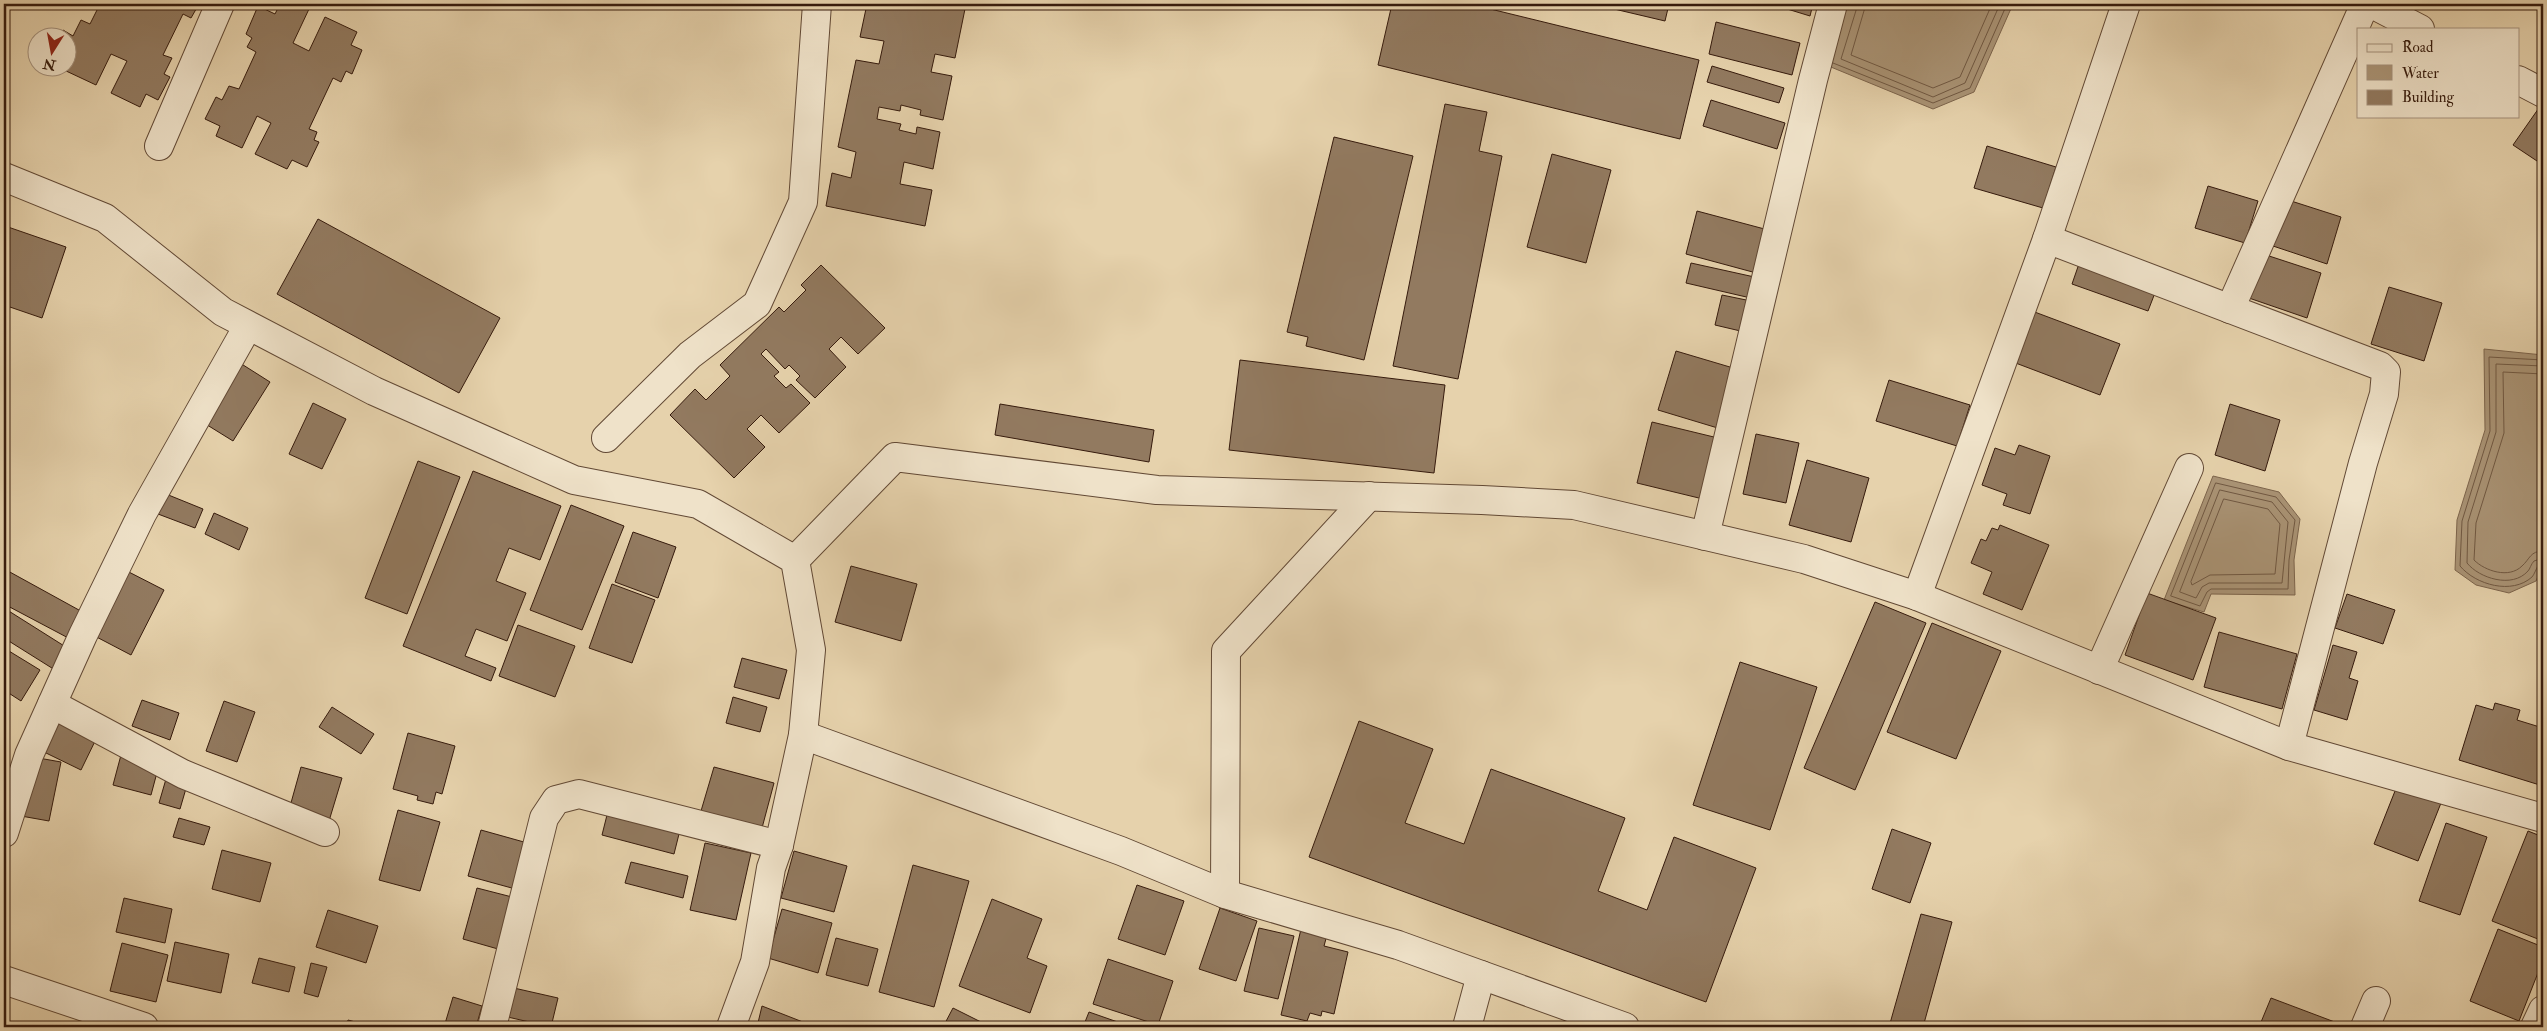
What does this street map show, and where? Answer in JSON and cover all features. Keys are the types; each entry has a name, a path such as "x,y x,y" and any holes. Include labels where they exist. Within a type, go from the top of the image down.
{"street":[{"path":"159,146 220,4"},
{"path":"606,438 690,355 757,304 803,202 817,4"},
{"path":"1705,536 1810,89 1833,4"},
{"path":"1917,596 2048,239 2126,4"},
{"path":"2230,309 2365,4"},
{"path":"2372,4 2418,28"},
{"path":"2520,81 2543,93"},
{"path":"4,177 105,218 223,312 374,391 574,480 698,504 795,560 811,650 803,735 771,868 755,962 731,1027"},
{"path":"2048,239 2380,366 2384,368 2387,374 2384,394 2363,463 2290,746"},
{"path":"4,833 29,755 142,514 248,326"},
{"path":"795,560 895,457 1157,490 1369,496 1574,505 1804,559 1917,596 2290,746 2543,818"},
{"path":"2099,670 2189,468"},
{"path":"1225,894 1226,651 1369,496"},
{"path":"52,704 183,774 325,832"},
{"path":"803,735 1121,851 1225,894 1398,945 1626,1027"},
{"path":"492,1027 544,818 556,800 579,794 778,845"},
{"path":"1467,1027 1481,975"},
{"path":"4,980 144,1027"},
{"path":"2365,1027 2376,1001"},
{"path":"2535,1027 2543,1010"}],"water":[{"path":"1847,4 2013,4 1974,92 1933,109 1826,65"},
{"path":"2484,349 2543,355 2543,565 2536,581 2509,593 2476,585 2455,570 2457,520 2485,430"},
{"path":"2213,476 2279,492 2300,519 2294,560 2295,595 2211,594 2204,612 2164,600"}],"building":[{"path":"100,4 199,4 191,18 183,14 163,55 172,58 164,74 170,77 158,100 146,94 140,107 111,93 127,61 111,54 96,85 78,77 77,28 81,20 90,24"},
{"path":"280,4 298,4 309,9 293,43 309,51 325,17 357,32 351,45 362,50 352,74 346,71 341,82 333,78 309,129 317,132 314,140 319,142 307,167 292,160 287,169 255,154 271,123 257,116 242,148 216,136 220,126 205,119 216,97 222,100 229,86 239,89 256,52 247,47 252,38 246,34 258,6 275,14"},
{"path":"867,4 966,4 955,58 935,54 931,72 952,76 943,120 920,115 921,110 901,105 900,111 879,107 877,119 901,124 899,130 916,134 917,127 940,132 933,169 904,162 900,184 932,190 925,226 826,206 832,173 851,178 856,152 838,147 856,60 879,64 884,41 860,37"},
{"path":"1392,4 1470,4 1699,60 1680,139 1378,65"},
{"path":"1593,4 1669,4 1665,21"},
{"path":"1771,4 1813,4 1810,16"},
{"path":"1716,22 1800,43 1792,75 1709,54"},
{"path":"1712,66 1784,88 1779,103 1707,82"},
{"path":"1711,100 1785,123 1777,149 1703,126"},
{"path":"1445,104 1487,112 1479,151 1502,156 1458,379 1393,366"},
{"path":"2541,105 2543,106 2543,165 2513,145"},
{"path":"1334,137 1413,156 1364,360 1306,346 1308,337 1287,332"},
{"path":"1987,146 2056,167 2043,208 1974,188"},
{"path":"1552,154 1611,170 1586,263 1527,247"},
{"path":"2208,186 2258,201 2245,243 2195,228"},
{"path":"2288,200 2341,217 2327,264 2273,246"},
{"path":"1697,211 1772,231 1760,274 1686,254"},
{"path":"318,219 500,318 459,393 277,294"},
{"path":"8,227 66,247 42,318 4,305 4,240"},
{"path":"2260,253 2321,273 2307,318 2246,297"},
{"path":"2081,258 2158,285 2148,311 2072,284"},
{"path":"1691,263 1759,278 1755,299 1686,283"},
{"path":"821,265 885,328 858,354 841,337 829,349 846,367 815,398 796,380 800,376 789,365 785,369 766,349 761,354 779,372 774,376 786,388 791,384 810,403 779,433 761,415 747,429 765,447 734,478 670,415 695,389 706,400 730,376 720,365 779,307 784,312 806,290 801,285"},
{"path":"2389,287 2442,303 2424,361 2371,344"},
{"path":"1722,295 1756,302 1749,333 1715,325"},
{"path":"2032,311 2120,344 2100,395 2013,362"},
{"path":"1676,351 1740,370 1721,429 1658,410"},
{"path":"1240,360 1445,385 1434,473 1229,450"},
{"path":"240,363 270,382 233,441 204,423"},
{"path":"1889,380 1970,405 1957,446 1876,421"},
{"path":"313,403 346,419 322,469 289,454"},
{"path":"1000,404 1154,430 1149,462 995,435"},
{"path":"2230,404 2280,420 2265,471 2215,455"},
{"path":"1652,422 1718,438 1703,499 1637,483"},
{"path":"1756,434 1799,443 1786,503 1743,494"},
{"path":"2019,445 2050,456 2030,514 2003,505 2007,494 1982,485 1995,448 2015,455"},
{"path":"1807,460 1869,478 1851,542 1789,525"},
{"path":"418,461 460,477 407,614 365,598"},
{"path":"473,471 561,506 540,560 509,548 496,581 526,593 507,641 476,629 465,656 496,668 491,681 403,646"},
{"path":"166,494 203,509 195,528 158,514"},
{"path":"571,505 624,526 582,630 530,610"},
{"path":"214,513 248,528 239,550 205,534"},
{"path":"2000,525 2049,545 2022,610 1983,594 1992,572 1971,563 1981,539 1986,541 1992,528 1998,530"},
{"path":"633,532 676,547 658,598 615,582"},
{"path":"851,566 917,584 901,641 835,622"},
{"path":"121,568 164,590 131,655 87,632"},
{"path":"8,571 88,615 74,641 4,604 4,579"},
{"path":"612,584 655,600 632,663 589,648"},
{"path":"2147,593 2216,618 2193,680 2125,655"},
{"path":"2347,594 2395,610 2383,644 2335,628"},
{"path":"1875,602 1926,623 1855,790 1804,768"},
{"path":"4,608 69,649 55,670 4,638"},
{"path":"1932,623 2001,651 1956,759 1887,732"},
{"path":"518,625 575,646 555,697 499,676"},
{"path":"2219,632 2297,654 2282,709 2204,687"},
{"path":"2333,645 2357,652 2349,678 2358,681 2347,720 2314,710"},
{"path":"4,648 40,670 21,701 4,690"},
{"path":"742,658 787,670 779,699 734,687"},
{"path":"1740,662 1817,687 1770,830 1693,805"},
{"path":"733,697 767,707 760,732 726,723"},
{"path":"142,700 179,713 170,740 132,726"},
{"path":"224,701 255,712 237,762 206,751"},
{"path":"2495,703 2520,710 2517,720 2543,728 2543,786 2459,760 2476,705 2493,710"},
{"path":"332,707 374,734 361,754 319,727"},
{"path":"62,715 99,733 81,770 44,752"},
{"path":"1359,721 1433,749 1405,823 1464,844 1491,769 1625,818 1598,891 1647,910 1674,837 1756,868 1706,1002 1309,857"},
{"path":"408,733 455,746 442,794 436,792 433,804 417,800 418,796 393,789"},
{"path":"121,755 159,765 151,795 113,785"},
{"path":"33,757 61,762 49,821 21,816"},
{"path":"301,767 342,778 329,821 289,810"},
{"path":"714,767 774,783 762,828 701,811"},
{"path":"166,779 187,785 180,809 159,803"},
{"path":"2397,786 2441,803 2418,861 2374,844"},
{"path":"398,810 440,822 420,891 379,880"},
{"path":"608,811 680,830 674,854 602,835"},
{"path":"179,818 210,827 204,845 173,837"},
{"path":"2446,823 2487,837 2460,915 2419,901"},
{"path":"1892,829 1931,843 1910,903 1872,889"},
{"path":"481,830 531,844 519,890 468,876"},
{"path":"2528,831 2543,837 2543,941 2492,921"},
{"path":"705,843 751,853 736,920 690,910"},
{"path":"222,850 271,863 260,902 212,889"},
{"path":"794,851 847,866 834,912 781,898"},
{"path":"631,862 688,876 683,898 625,883"},
{"path":"913,865 969,881 934,1007 879,992"},
{"path":"1137,885 1184,901 1165,955 1118,939"},
{"path":"477,888 512,897 498,949 463,939"},
{"path":"124,898 172,909 165,943 116,932"},
{"path":"992,899 1042,919 1027,958 1047,966 1030,1013 959,986"},
{"path":"1220,908 1257,921 1236,981 1199,969"},
{"path":"782,909 832,923 818,973 768,958"},
{"path":"328,910 378,926 366,963 316,947"},
{"path":"1921,914 1952,922 1923,1027 1889,1027"},
{"path":"1259,928 1294,936 1278,999 1244,991"},
{"path":"1301,929 1327,935 1324,946 1348,952 1334,1014 1322,1011 1321,1016 1310,1013 1307,1021 1281,1015"},
{"path":"2498,929 2543,947 2543,960 2519,1021 2470,1001"},
{"path":"836,938 878,949 868,986 826,975"},
{"path":"175,942 229,954 221,993 167,981"},
{"path":"122,943 168,955 156,1002 110,991"},
{"path":"259,958 295,967 289,992 252,983"},
{"path":"1108,959 1173,981 1158,1025 1093,1004"},
{"path":"311,963 327,967 318,997 304,993"},
{"path":"505,986 558,998 551,1027 499,1015"},
{"path":"453,997 482,1006 476,1027 444,1027"},
{"path":"2271,998 2348,1027 2259,1027"},
{"path":"762,1006 808,1024 807,1027 757,1027"},
{"path":"953,1008 991,1027 943,1027"},
{"path":"1089,1012 1132,1027 1083,1027"},
{"path":"348,1020 374,1027 346,1027"}]}
